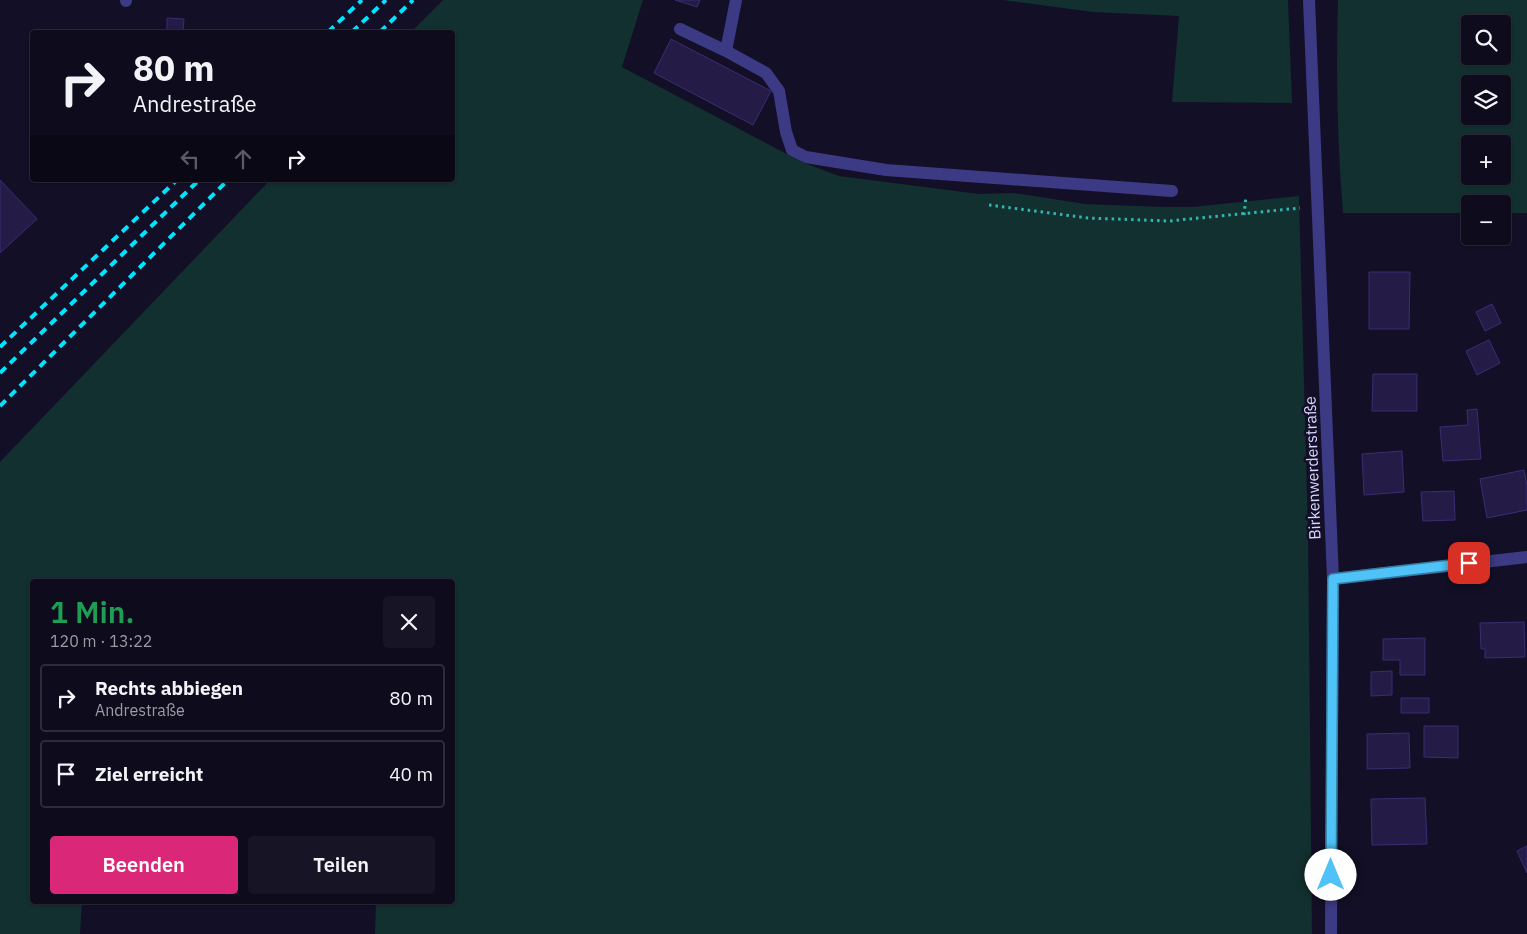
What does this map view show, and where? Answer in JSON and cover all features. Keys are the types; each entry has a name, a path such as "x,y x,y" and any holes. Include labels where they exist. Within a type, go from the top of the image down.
{"street":[{"path":"726,51 736,0"},
{"name":"Birkenwerderstraße","path":"1309,0 1333,579 1331,934"},
{"path":"680,29 766,73 779,91 786,132 792,150 806,157 886,170 1172,191"},
{"path":"1333,579 1527,557"}],"path":[{"path":"1244,215 1246,196"},
{"path":"989,205 1088,218 1169,220 1244,215 1318,206"}],"green space":[{"path":"443,0 643,0 622,67 802,162 839,176 979,194 1014,193 1085,204 1192,207 1299,196 1308,532 1312,934 375,934 376,904 455,904 455,579 30,579 30,904 82,904 80,934 0,934 0,462 268,182 455,182 455,30 413,30"},
{"path":"1002,0 1288,0 1292,103 1172,102 1179,16 1093,12"},
{"path":"1338,0 1527,0 1527,213 1511,213 1511,195 1461,195 1461,213 1343,213 1337,80"}],"building":[{"path":"675,0 700,0 697,7"},
{"path":"167,18 184,19 183,30 167,30"},
{"path":"671,39 771,91 753,125 654,73"},
{"path":"0,180 37,219 0,253"},
{"path":"1369,272 1410,272 1409,329 1369,329"},
{"path":"1492,304 1501,323 1485,331 1476,312"},
{"path":"1489,340 1500,363 1477,375 1466,351"},
{"path":"1373,374 1417,374 1417,411 1372,411"},
{"path":"1477,409 1481,459 1443,461 1440,427 1468,425 1467,410"},
{"path":"1402,451 1404,492 1364,495 1362,454"},
{"path":"1524,470 1527,485 1527,510 1487,518 1480,479"},
{"path":"1454,491 1455,520 1423,521 1421,492"},
{"path":"1524,622 1525,657 1485,658 1485,649 1481,649 1480,623"},
{"path":"1425,638 1425,675 1400,675 1400,660 1383,660 1383,639"},
{"path":"1392,671 1392,695 1371,696 1371,672"},
{"path":"1401,698 1429,698 1429,713 1401,713"},
{"path":"1424,726 1458,726 1458,758 1424,757"},
{"path":"1409,733 1410,768 1367,769 1367,734"},
{"path":"1425,798 1427,844 1372,845 1371,799"},
{"path":"1527,846 1527,873 1517,851"}],"railway":[{"path":"330,30 362,0"},
{"path":"354,30 386,0"},
{"path":"382,30 413,0"},
{"path":"0,347 175,182"},
{"path":"0,373 197,182"},
{"path":"0,406 226,182"}],"route":[{"path":"1331,875 1333,579 1469,563"}]}
